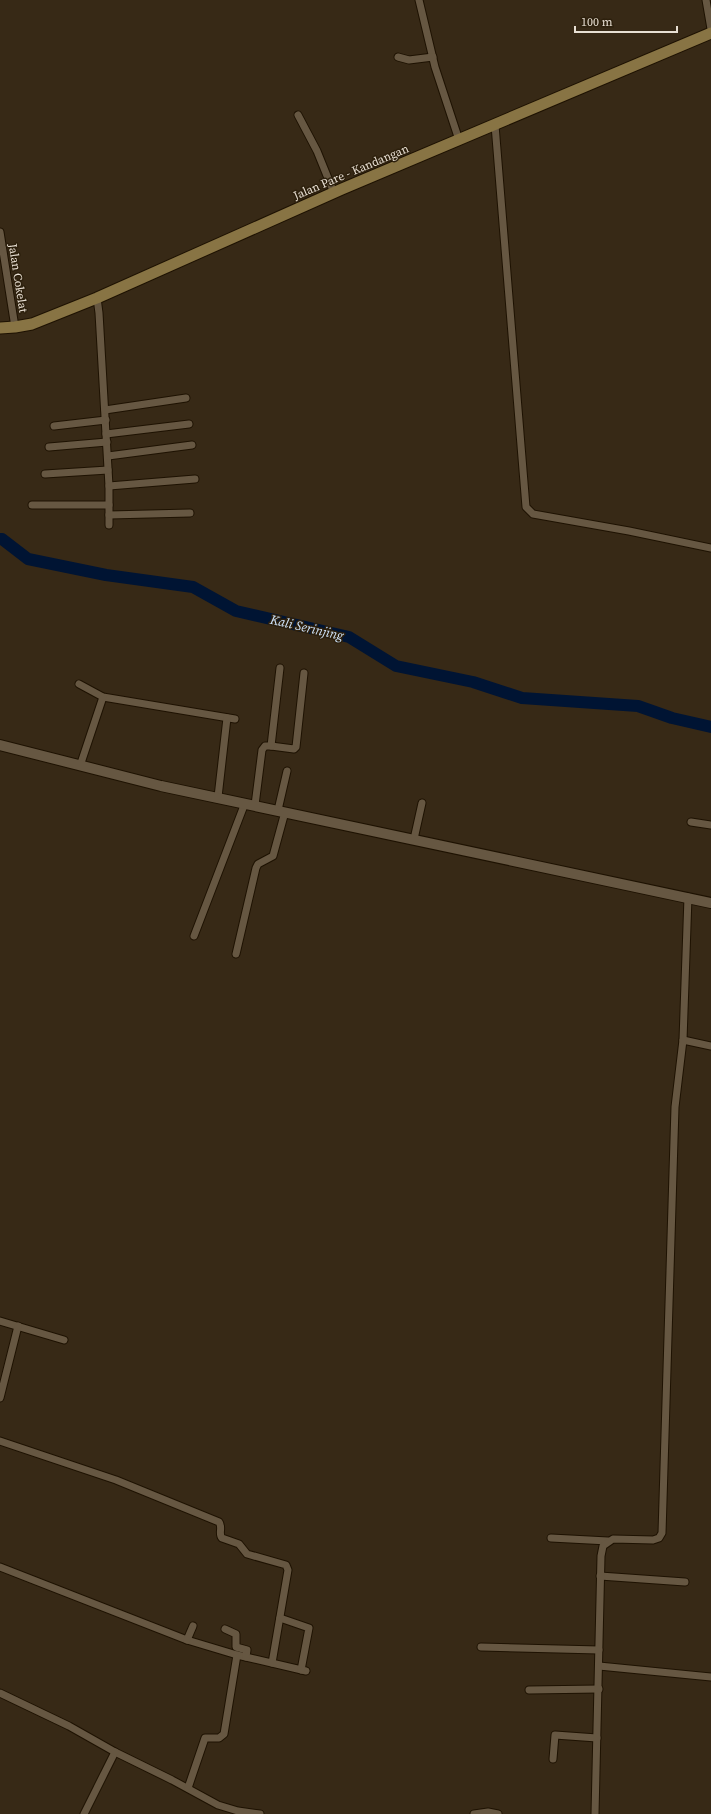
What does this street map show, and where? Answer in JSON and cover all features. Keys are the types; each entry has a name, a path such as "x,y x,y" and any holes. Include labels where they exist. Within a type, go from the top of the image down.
{"main road":[{"name":"Jalan Pare - Kandangan","path":"0,328 32,324 97,298 334,193 711,33"}],"street":[{"path":"419,0 433,57 459,140"},
{"path":"706,0 711,29"},
{"path":"398,57 409,60 433,57"},
{"path":"298,115 316,151 334,193"},
{"path":"495,125 526,507 532,514 629,531 711,548"},
{"name":"Jalan Cokelat","path":"0,232 15,327"},
{"path":"97,298 108,456 109,525"},
{"path":"105,410 186,398"},
{"path":"54,426 106,420"},
{"path":"106,434 188,424"},
{"path":"49,446 107,442"},
{"path":"108,456 192,445"},
{"path":"45,474 108,470"},
{"path":"109,486 195,480"},
{"path":"32,505 109,505"},
{"path":"109,514 190,513"},
{"path":"271,746 280,668"},
{"path":"194,936 250,804 262,750 265,746 294,749 296,747 304,673"},
{"path":"79,684 104,697 231,719 218,797"},
{"path":"80,766 104,697"},
{"path":"0,745 80,766 218,797 711,903"},
{"path":"236,954 256,868 258,864 273,856 282,811 287,771"},
{"path":"414,839 422,803"},
{"path":"691,822 711,825"},
{"path":"595,1814 599,1689 600,1576 603,1546 613,1539 656,1539 662,1533 675,1107 683,1040 688,898"},
{"path":"683,1040 711,1046"},
{"path":"0,1321 64,1340"},
{"path":"0,1398 3,1376 18,1326"},
{"path":"0,1441 116,1480 219,1522 221,1526 220,1535 222,1538 239,1544 247,1554 287,1567 272,1663"},
{"path":"550,1538 608,1542"},
{"path":"0,1567 187,1640 237,1655 303,1671 309,1628 280,1618"},
{"path":"600,1576 684,1582"},
{"path":"187,1640 193,1626"},
{"path":"225,1629 236,1634 236,1647 247,1650 246,1657"},
{"path":"481,1647 599,1650"},
{"path":"188,1788 205,1738 220,1738 224,1734 237,1655"},
{"path":"599,1666 711,1677"},
{"path":"529,1690 599,1689"},
{"path":"0,1693 69,1726 115,1752 188,1788 218,1805 238,1811 260,1814"},
{"path":"553,1759 555,1735 597,1738"},
{"path":"84,1814 115,1752"},
{"path":"474,1814 488,1812 498,1814"}],"waterway":[{"name":"Kali Serinjing","path":"0,539 28,559 106,575 193,587 236,611 349,637 396,666 473,682 522,698 638,706 672,718 711,727"}]}
